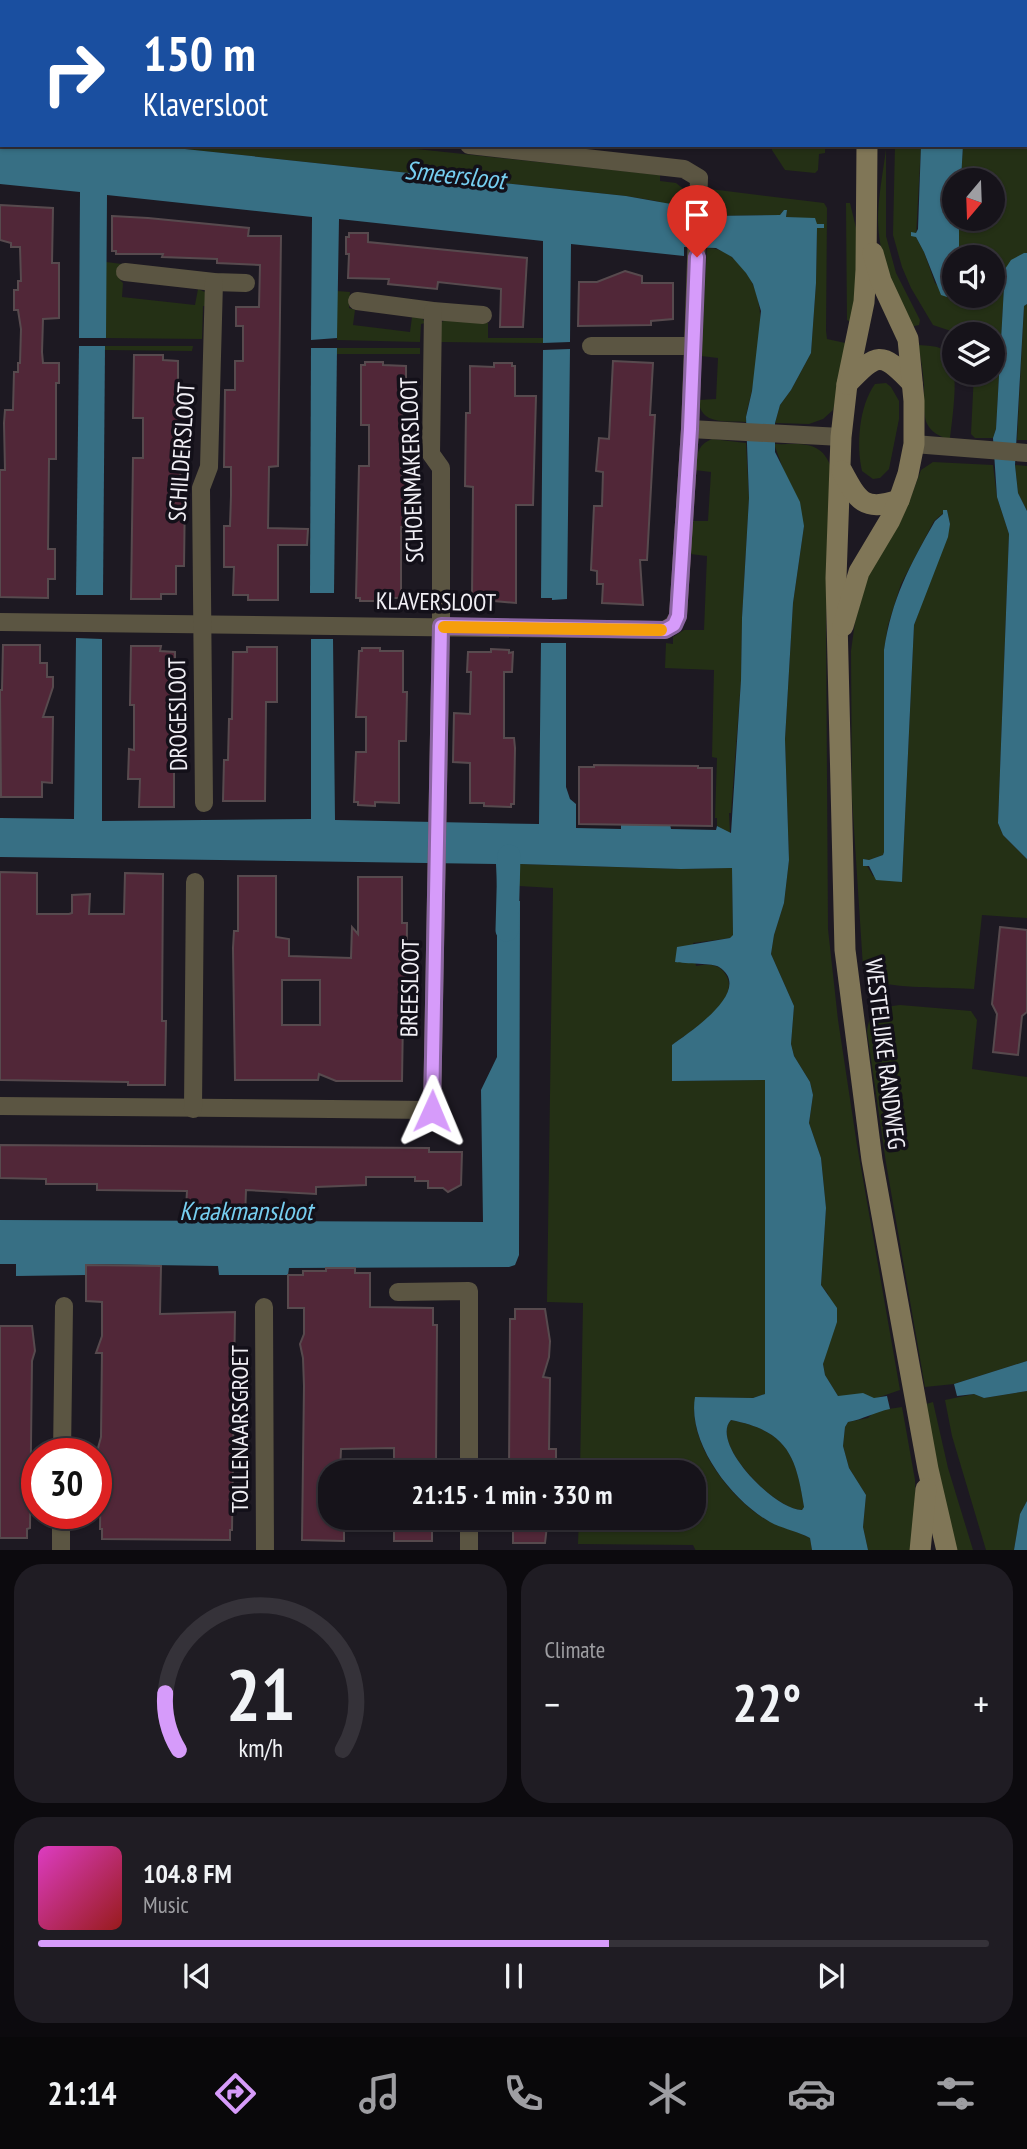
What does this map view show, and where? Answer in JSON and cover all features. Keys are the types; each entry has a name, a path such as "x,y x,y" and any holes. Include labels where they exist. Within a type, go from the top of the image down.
{"street":[{"path":"505,147 612,153"},
{"name":"WESTELIJKE RANDWEG","path":"867,147 864,302 846,384 841,437 835,604 849,989 872,1160 916,1408 947,1550"},
{"name":"KLAVERSLOOT","path":"0,622 665,630 674,625 678,616 690,429 699,178 684,169 612,153"},
{"name":"WESTELIJKE RANDWEG","path":"838,641 859,572 899,500 914,444 908,339 881,281 867,234"},
{"path":"125,272 246,283"},
{"name":"SCHILDERSLOOT","path":"201,624 201,488 209,467 214,282"},
{"path":"357,300 433,312 483,315"},
{"name":"SCHOENMAKERSLOOT","path":"433,312 431,454 441,468 441,626"},
{"path":"591,346 693,346"},
{"path":"846,384 873,360 880,358 891,362 912,383"},
{"path":"690,429 841,437"},
{"path":"914,444 1027,453"},
{"path":"840,466 859,500 875,505 899,500"},
{"name":"DROGESLOOT","path":"201,624 204,803"},
{"name":"BREESLOOT","path":"0,1106 432,1111 441,626"},
{"path":"193,1109 195,881"},
{"path":"398,1292 469,1291 469,1460"},
{"path":"62,1438 64,1306"},
{"name":"TOLLENAARSGROET","path":"264,1307 265,1550"},
{"name":"WESTELIJKE RANDWEG","path":"920,1550 928,1469"},
{"path":"61,1529 61,1550"},
{"path":"469,1530 469,1550"}],"green space":[{"path":"166,147 398,147 660,175 660,181 676,183 685,190 686,210 626,196"},
{"path":"772,147 825,147 825,153 819,154 818,170 815,173 785,170"},
{"path":"895,147 921,147 916,237 935,283 942,289 942,308 1003,308 1002,322 942,322 942,328 933,325 911,288 893,235"},
{"path":"963,147 1027,147 1027,253 1005,269 1005,245 959,245 959,231 1005,231 1005,168 962,168"},
{"path":"886,149 886,236 896,273 920,320 919,325 910,327 888,276 879,235 879,203"},
{"path":"710,189 824,203 827,208 827,339 850,344 833,410 823,419 809,424 775,423 780,405 811,353 817,228 824,228 798,218 786,217 787,210 780,215 711,216"},
{"path":"846,203 850,203 856,228 856,325 847,320"},
{"path":"707,248 721,251 740,265 750,278 760,308 760,341 746,422 715,420 704,414 700,408 699,400 716,399 718,358 701,356"},
{"path":"106,262 122,264 122,297 195,305 198,289 205,292 207,306 203,306 202,339 106,338"},
{"path":"337,291 350,292 349,308 355,310 353,325 410,332 412,317 422,318 425,323 421,324 420,342 337,340"},
{"path":"1027,304 1027,440 1017,440 1024,306"},
{"path":"447,319 488,323 488,338 544,338 543,343 440,342 440,323"},
{"path":"918,345 942,350 942,385 955,385 950,440 933,431 925,419"},
{"path":"105,346 193,346 192,351 105,350"},
{"path":"337,348 420,348 420,354 337,354"},
{"path":"886,383 899,401 899,419 889,469 880,478 873,479 862,471 860,426 865,403 875,384"},
{"path":"973,385 998,385 993,438 975,438 971,434"},
{"path":"712,439 746,443 749,498 741,680 729,813 730,833 717,826 715,818 717,758 712,757 714,670 665,668 666,643 673,644 673,637 684,630 704,630 707,556 690,554 692,521 708,521 711,472 695,470 697,455 701,447"},
{"path":"774,444 814,447 826,457 830,465 826,627 828,929 838,1020 857,1145 900,1390 874,1399 838,1396 825,1375 823,1364 829,1343 828,1294 821,1285 826,1208 821,1158 809,1123 813,1095 810,1082 794,1056 791,1044 794,1006 771,954 784,903 789,860 785,739 793,603 804,526"},
{"path":"933,462 993,465 997,497 1009,534 998,823 1003,835 1027,859 1027,918 982,915 974,989 888,984 874,979 863,967 852,798 851,651 855,622 869,572 909,502 921,470","holes":["947,510 950,524 914,625 902,882 873,876 863,859 869,860 883,855 884,852 884,650 888,625 901,584 934,521"]},
{"path":"1015,465 1027,466 1027,511 1018,493"},
{"path":"519,864 732,868 733,935 731,938 693,943 696,966 717,966 726,975 729,985 727,995 701,1024 672,1045 672,1081 765,1080 765,1394 753,1398 696,1397 694,1414 704,1449 725,1483 765,1519 810,1538 812,1550 696,1550 693,1545 578,1544 579,1530 706,1530 706,1460 580,1460 583,1303 547,1302 553,888 519,886"},
{"path":"900,1005 971,1011 977,1020 972,1069 1027,1077 1027,1361 954,1384 925,1387 886,1163 867,1031 873,1014 886,1007"},
{"path":"1027,1391 1027,1501 1020,1514 1014,1550 986,1550 952,1436 945,1400 974,1394 984,1398"},
{"path":"933,1402 948,1468 973,1550 953,1550 926,1404"},
{"path":"902,1407 915,1480 916,1507 911,1550 868,1550 863,1527 866,1495 849,1468 843,1446 845,1427 848,1422 868,1418 875,1411"},
{"path":"731,1420 765,1431 786,1448 797,1473 804,1507 802,1510 776,1499 748,1474 729,1444 727,1430"}],"water":[{"path":"0,147 166,147 626,196 671,204 711,216 780,215 787,210 786,217 815,218 817,224 824,224 824,228 817,228 811,353 780,405 775,423 775,452 800,502 804,526 793,603 785,739 789,860 784,903 771,954 794,1006 791,1044 794,1056 810,1082 813,1095 809,1123 821,1158 826,1208 821,1285 837,1308 837,1322 823,1364 825,1375 838,1396 863,1393 874,1398 887,1396 890,1409 848,1422 845,1427 843,1446 849,1468 866,1495 863,1527 868,1550 812,1550 810,1538 775,1524 756,1512 741,1500 715,1469 698,1433 694,1415 695,1397 753,1398 765,1394 765,1080 672,1081 672,1045 715,1010 729,987 728,976 719,967 675,962 677,947 730,938 733,935 732,868 520,864 519,886 497,887 496,864 0,857 0,818 74,819 76,638 102,639 102,821 311,819 311,639 333,639 335,820 539,824 541,643 566,643 566,787 570,799 576,804 576,828 621,829 621,823 670,824 671,829 716,830 717,826 731,833 749,498 746,417 752,391 761,311 753,284 732,257 716,248 684,247 684,256 571,244 570,342 543,343 543,241 339,219 337,338 311,340 312,217 107,195 106,338 79,338 80,192 0,184","holes":["731,1420 765,1431 786,1448 792,1460 801,1489 804,1507 802,1510 777,1500 762,1488 748,1474 729,1444 727,1431"]},
{"path":"921,147 963,147 962,168 942,168 942,231 959,231 959,245 942,245 942,295 924,252 916,237 911,236 911,232 916,233"},
{"path":"1027,253 1027,304 1024,306 1015,465 1018,493 1027,511 1027,859 1003,835 998,823 1009,534 997,497 993,438 998,385 1005,385 1005,322 1002,322 1003,308 1005,308 1005,269 1011,260"},
{"path":"79,346 105,346 103,595 76,595"},
{"path":"311,348 337,348 334,593 310,593"},
{"path":"570,349 567,599 552,600 541,598 543,350"},
{"path":"943,510 947,510 950,524 948,537 914,625 902,882 876,880 869,866 863,866 863,859 869,860 883,855 884,852 884,650 887,631 903,583 917,553"},
{"path":"497,900 520,901 519,1255 515,1265 289,1268 288,1275 219,1275 218,1266 86,1264 86,1275 16,1276 16,1264 0,1264 0,1220 483,1222 481,1090 497,1057"},
{"path":"1027,1361 1027,1391 984,1398 974,1394 957,1396 954,1384"},
{"path":"1027,1501 1027,1550 1014,1550 1020,1514"}],"building":[{"path":"0,205 53,208 52,263 59,263 59,318 43,319 42,352 43,363 59,363 59,383 56,383 56,459 49,459 48,549 55,549 55,579 48,579 48,598 0,597 0,470 5,470 5,410 13,410 14,372 18,372 20,363 21,329 18,310 14,310 14,290 18,290 18,281 21,281 20,247 11,247 11,243 0,240"},
{"path":"112,216 249,228 248,236 281,236 278,466 269,467 268,528 308,529 307,545 278,545 278,600 248,600 248,595 233,595 234,567 224,567 224,526 230,526 231,496 231,467 224,467 225,390 235,390 235,361 243,361 243,326 236,326 236,307 259,307 260,265 217,263 217,259 162,257 163,254 116,254 116,251 112,251"},
{"path":"349,233 368,233 368,242 527,258 523,327 500,327 501,289 438,282 437,289 388,284 389,279 348,278 349,254 346,254 346,237 349,237"},
{"path":"625,271 642,276 642,283 673,283 673,319 651,321 651,325 578,326 579,282 597,282"},
{"path":"134,355 163,355 163,360 178,361 178,389 186,389 184,425 187,425 181,444 180,489 185,489 184,566 176,566 176,594 161,594 161,599 131,599 133,458 143,458 143,418 133,418"},
{"path":"613,361 653,363 650,415 655,415 647,560 640,560 643,605 602,603 603,584 597,584 597,571 591,570 594,506 602,506 603,472 596,471 599,438 609,439"},
{"path":"365,362 406,366 406,385 403,385 402,478 409,478 409,527 401,527 401,598 377,598 377,601 360,601 360,598 356,598 359,466 369,466 369,425 361,425 361,365 365,365"},
{"path":"494,363 512,363 512,366 515,366 515,396 536,396 533,505 516,505 516,603 472,599 473,487 465,486 470,366 494,367"},
{"path":"3,645 40,645 40,663 47,663 47,677 53,677 53,687 43,717 53,717 52,783 42,782 42,797 1,797 0,690"},
{"path":"131,646 161,646 160,651 175,652 175,680 183,680 182,721 178,721 178,762 174,762 174,807 139,807 140,779 128,779 129,749 134,750 134,705 130,705"},
{"path":"247,647 277,647 277,702 266,702 265,801 223,801 224,760 228,760 229,719 232,719 233,652 247,652"},
{"path":"362,648 403,651 403,692 407,692 406,741 399,741 399,803 375,802 375,806 358,805 358,802 354,802 356,752 366,752 366,717 356,717 359,651 362,651"},
{"path":"491,649 513,652 512,672 504,672 504,738 514,738 515,748 514,804 511,804 511,807 470,803 470,763 453,762 454,713 470,714 471,672 467,672 468,652 491,652"},
{"path":"594,765 712,768 712,826 579,824 579,767"},
{"path":"0,872 37,873 37,914 72,913 72,895 90,894 89,914 124,914 125,873 163,874 162,1021 166,1021 165,1085 0,1080"},
{"path":"238,876 276,876 276,937 289,939 289,956 351,958 352,927 358,934 358,877 402,877 402,923 407,923 402,1081 336,1081 319,1074 318,1080 235,1080 233,948 234,931 238,931","holes":["282,980 320,980 320,1025 282,1025"]},
{"path":"1000,927 1027,930 1027,1012 1022,1016 1018,1055 993,1052 997,1014 992,1004"},
{"path":"0,1145 429,1148 429,1152 462,1152 461,1185 448,1192 443,1188 428,1188 428,1181 415,1181 415,1177 366,1177 366,1185 316,1187 316,1194 246,1190 245,1218 227,1218 227,1209 186,1208 187,1191 97,1190 97,1184 46,1184 46,1179 0,1178"},
{"path":"86,1265 161,1266 160,1314 235,1312 230,1540 102,1539 102,1529 112,1529 112,1438 101,1438 102,1353 96,1353 102,1336 102,1302 86,1301"},
{"path":"326,1268 355,1268 355,1273 370,1273 370,1307 433,1308 433,1325 437,1325 436,1460 394,1460 394,1448 341,1449 341,1460 318,1460 318,1530 344,1530 344,1541 302,1540 304,1386 300,1344 304,1334 304,1308 288,1308 288,1275 303,1275 303,1271 326,1271"},
{"path":"515,1309 545,1309 550,1341 543,1377 550,1378 549,1449 556,1449 556,1460 509,1460 510,1319 515,1319"},
{"path":"0,1326 32,1326 35,1351 32,1361 31,1438 21,1438 21,1529 27,1529 27,1538 0,1538"},
{"path":"394,1530 432,1530 432,1541 394,1541"},
{"path":"513,1530 546,1530 545,1543 513,1543"}],"waterway":[{"path":"507,930 509,856"}],"slow traffic":[{"path":"444,627 661,630"}],"route":[{"path":"432,1111 441,626 665,630 674,625 678,616 690,429 697,257"}],"water label":[{"name":"Smeersloot","path":"455,175"},
{"name":"Kraakmansloot","path":"246,1211"}]}
